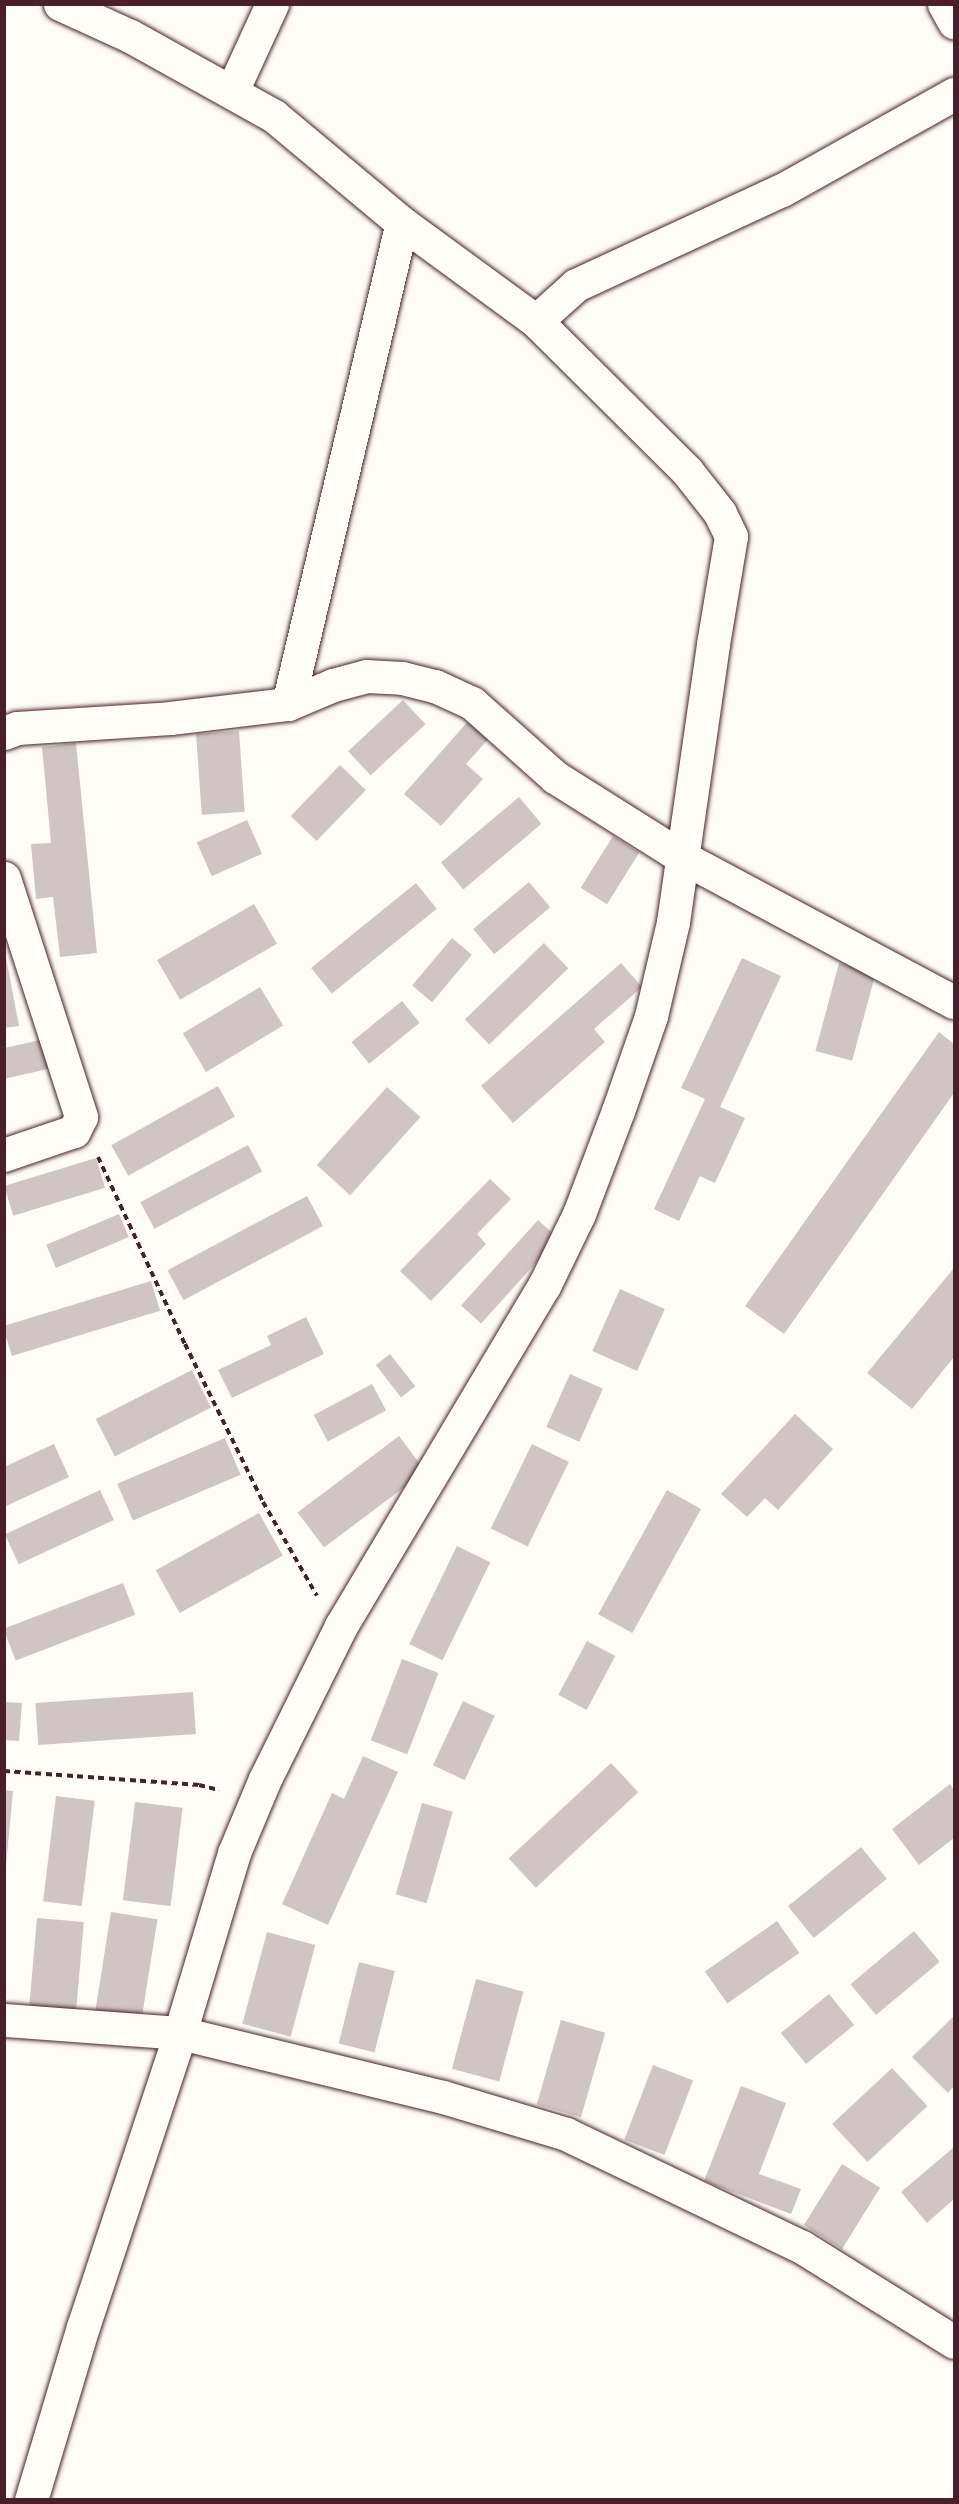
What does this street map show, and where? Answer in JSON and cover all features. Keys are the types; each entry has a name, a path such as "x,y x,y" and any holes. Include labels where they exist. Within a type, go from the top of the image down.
{"street":[{"path":"31,2499 83,2327 180,2033 234,1853 256,1800 341,1626 544,1286 579,1214 651,1016 673,922 731,536 720,513 687,471 536,321 402,223 274,116 130,36 60,4"},
{"path":"232,91 272,4"},
{"path":"944,4 954,22"},
{"path":"536,321 576,285 782,190 954,94"},
{"path":"288,704 402,223"},
{"path":"4,733 18,728 170,718 288,704 366,676 402,678 435,686 472,703 555,777 682,857 954,1002"},
{"path":"4,878 81,1117 74,1131 4,1155"},
{"path":"4,2020 180,2033 443,2097 566,2134 802,2247 954,2342"}],"path":[{"path":"81,1117 180,1334 263,1502 322,1605 341,1626"},
{"path":"4,1771 199,1785 256,1800"}],"building":[{"path":"403,700 426,724 371,775 348,751"},
{"path":"470,719 490,737 466,764 483,779 441,826 404,794"},
{"path":"239,731 245,812 202,815 196,734"},
{"path":"76,743 97,953 60,957 53,897 36,899 31,844 51,843 42,747"},
{"path":"340,765 366,790 317,841 291,816"},
{"path":"519,797 541,824 463,889 441,863"},
{"path":"247,820 262,854 212,876 197,842"},
{"path":"613,836 639,852 607,904 581,888"},
{"path":"529,882 550,907 494,954 473,929"},
{"path":"416,883 437,909 332,994 311,968"},
{"path":"254,904 277,944 180,1000 157,960"},
{"path":"452,938 472,955 432,1002 412,985"},
{"path":"544,943 568,968 489,1045 465,1019"},
{"path":"4,947 19,1026 4,1028"},
{"path":"742,958 781,976 720,1107 745,1118 715,1183 700,1176 679,1221 654,1209 705,1099 681,1088"},
{"path":"621,963 642,987 594,1029 605,1042 513,1123 481,1086"},
{"path":"839,963 876,973 852,1061 815,1051"},
{"path":"260,987 283,1026 206,1072 183,1033"},
{"path":"402,1001 420,1023 369,1064 351,1042"},
{"path":"939,1032 954,1044 954,1093 784,1334 745,1306"},
{"path":"45,1039 52,1068 4,1079 4,1048"},
{"path":"218,1086 235,1117 128,1176 111,1145"},
{"path":"387,1087 420,1117 350,1195 317,1165"},
{"path":"248,1145 262,1171 154,1229 140,1202"},
{"path":"96,1158 105,1188 13,1216 4,1186"},
{"path":"490,1179 511,1199 477,1234 486,1244 431,1301 400,1271"},
{"path":"307,1196 323,1226 183,1300 167,1270"},
{"path":"119,1214 129,1237 56,1268 46,1245"},
{"path":"538,1220 558,1238 481,1324 461,1305"},
{"path":"954,1268 954,1357 912,1409 867,1373"},
{"path":"151,1281 160,1311 12,1356 4,1326"},
{"path":"620,1289 665,1309 637,1371 592,1351"},
{"path":"306,1317 324,1354 232,1398 218,1370 271,1345 267,1336"},
{"path":"390,1354 415,1386 401,1397 376,1365"},
{"path":"192,1370 211,1407 115,1456 96,1419"},
{"path":"570,1374 603,1389 579,1442 546,1427"},
{"path":"372,1384 386,1410 328,1441 314,1415"},
{"path":"795,1414 833,1449 778,1510 765,1498 747,1517 721,1494"},
{"path":"399,1436 425,1471 324,1548 298,1512"},
{"path":"225,1438 241,1475 133,1521 117,1484"},
{"path":"54,1444 69,1477 4,1507 4,1467"},
{"path":"532,1444 569,1462 528,1546 491,1528"},
{"path":"100,1490 114,1520 19,1564 5,1534"},
{"path":"667,1490 701,1509 632,1633 598,1614"},
{"path":"259,1513 283,1556 180,1613 156,1570"},
{"path":"457,1546 490,1562 442,1660 409,1644"},
{"path":"123,1583 135,1615 16,1661 4,1629"},
{"path":"587,1641 615,1656 587,1710 558,1695"},
{"path":"402,1659 438,1673 407,1754 371,1740"},
{"path":"193,1692 196,1734 38,1745 35,1703"},
{"path":"463,1701 495,1716 465,1780 433,1765"},
{"path":"4,1702 22,1703 19,1741 4,1740"},
{"path":"363,1756 398,1772 328,1925 282,1904 332,1793 344,1799"},
{"path":"611,1763 638,1792 536,1888 509,1858"},
{"path":"950,1784 954,1790 954,1838 919,1865 892,1829"},
{"path":"4,1790 13,1791 6,1866 4,1866"},
{"path":"56,1796 95,1801 82,1906 43,1901"},
{"path":"135,1802 183,1808 171,1906 123,1900"},
{"path":"422,1803 453,1812 427,1903 396,1894"},
{"path":"861,1847 887,1879 814,1938 788,1906"},
{"path":"111,1912 157,1919 142,2019 95,2012"},
{"path":"37,1918 84,1922 76,2013 29,2009"},
{"path":"777,1921 799,1953 727,2003 705,1971"},
{"path":"914,1931 940,1962 876,2015 850,1984"},
{"path":"267,1932 315,1945 291,2037 242,2024"},
{"path":"359,1962 395,1971 375,2052 339,2044"},
{"path":"476,1979 523,1992 499,2082 452,2069"},
{"path":"829,1994 854,2025 806,2064 781,2033"},
{"path":"954,2016 954,2086 948,2093 912,2057"},
{"path":"561,2020 605,2033 581,2117 537,2105"},
{"path":"653,2065 693,2080 664,2155 624,2140"},
{"path":"892,2068 927,2106 867,2162 832,2124"},
{"path":"741,2086 786,2103 759,2174 801,2189 791,2214 704,2181"},
{"path":"954,2147 954,2199 927,2223 901,2192"},
{"path":"842,2164 880,2188 842,2249 804,2225"}]}
